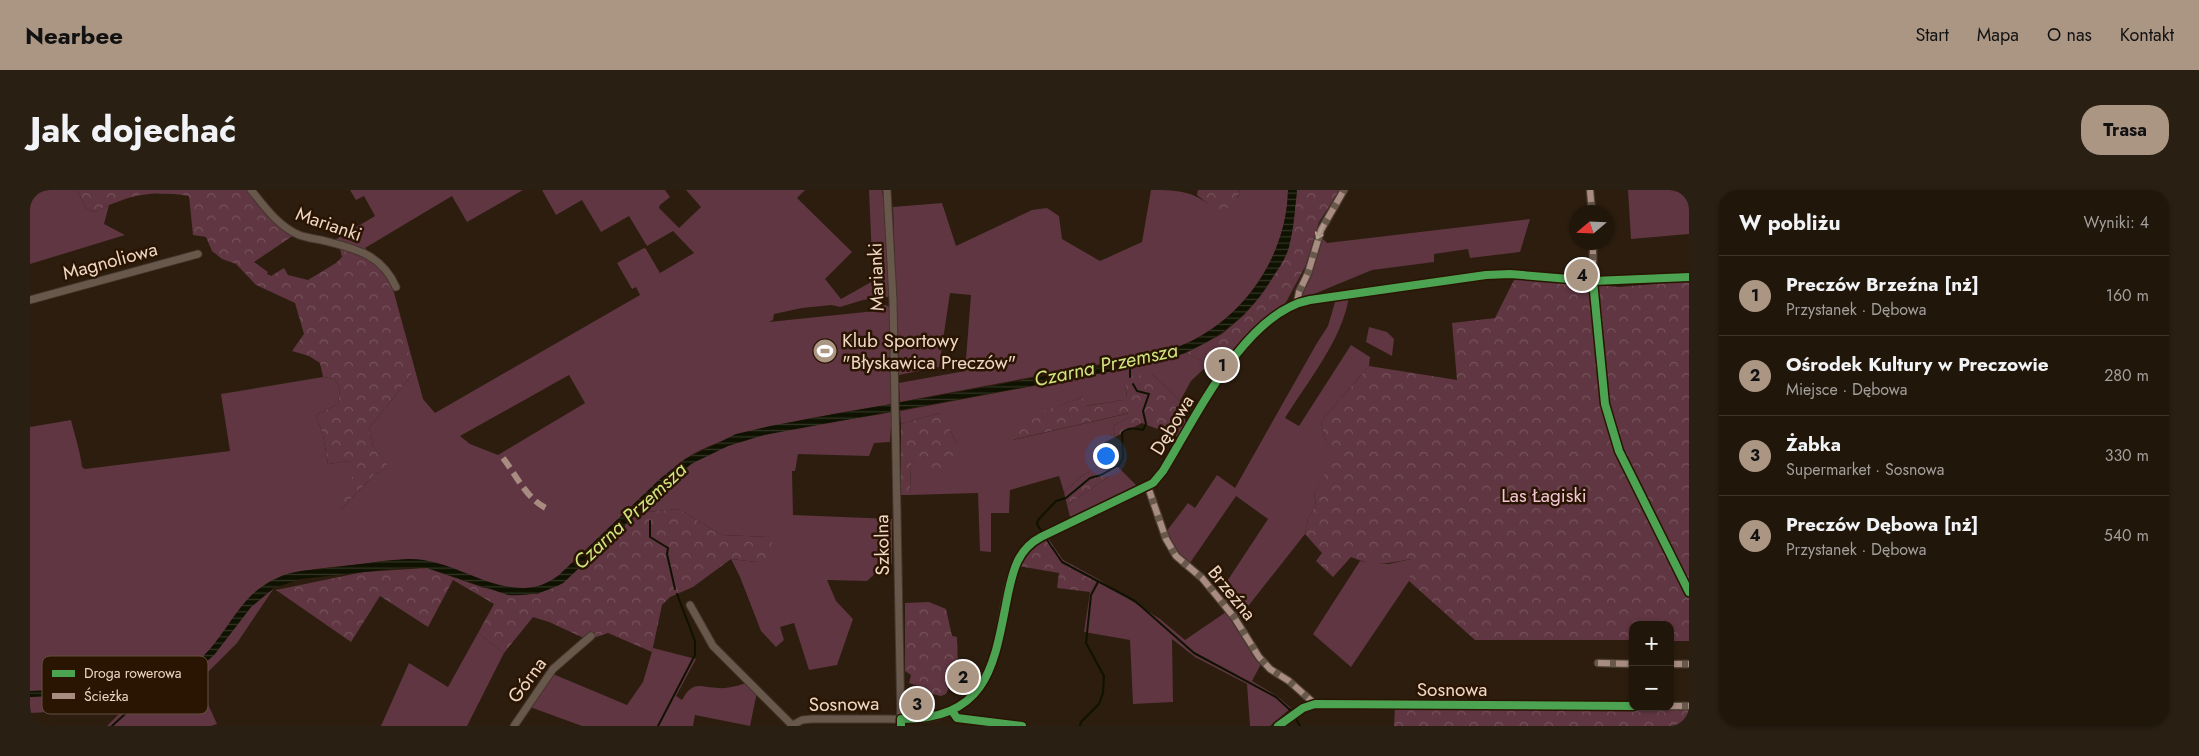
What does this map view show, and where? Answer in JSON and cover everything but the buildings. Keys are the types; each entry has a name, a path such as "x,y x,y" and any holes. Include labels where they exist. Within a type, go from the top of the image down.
{"street":[{"name":"Marianki","path":"251,190 280,223 299,235 327,241 367,254 390,272 396,287"},
{"name":"Marianki","path":"887,190 895,363"},
{"path":"1297,303 1299,292 1308,273 1321,230 1344,190"},
{"path":"1590,190 1591,205"},
{"path":"1593,250 1593,281"},
{"name":"Magnoliowa","path":"30,300 198,254"},
{"name":"Dębowa","path":"952,711 975,693 992,666 1012,571 1025,549 1041,537 1148,487 1163,471 1215,384 1252,336 1277,314 1297,303 1486,275 1510,274 1593,281 1689,277"},
{"name":"Szkolna","path":"895,363 901,723"},
{"name":"Brzeźna","path":"1148,487 1166,540 1176,556 1202,578 1234,617 1259,657 1270,669 1289,681 1315,704"},
{"name":"Sosnowa","path":"690,605 713,646 792,725 802,720 812,719 901,723 935,717 952,711"},
{"name":"Górna","path":"514,726 553,668 592,636"},
{"path":"1598,664 1629,664"},
{"path":"1674,664 1689,664"},
{"name":"Sosnowa","path":"1278,726 1302,708 1315,704 1629,706"},
{"path":"1674,706 1689,706"},
{"path":"952,711 957,718 1022,726"}],"green space":[{"path":"30,190 77,190 86,208 94,212 109,205 104,224 125,235 30,264"},
{"path":"77,190 250,190 274,221 294,235 254,262 268,272 267,274 271,276 284,268 288,275 308,280 336,263 342,257 340,249 364,258 386,275 408,345 411,376 369,428 373,446 390,468 375,474 341,509 337,507 339,491 357,472 349,461 328,464 323,435 316,415 338,404 340,387 334,379 323,377 320,363 309,356 292,351 304,334 295,303 256,285 236,264 222,259 212,251 206,237 193,235 189,196 174,194 140,195 119,201 94,212 86,208"},
{"path":"350,190 523,190 467,222 452,196 365,248 382,263 390,278 423,399 435,413 640,295 636,287 632,289 617,263 644,248 660,273 694,253 673,231 647,246 629,216 601,232 582,200 556,215 542,190 665,190 670,197 659,208 679,228 701,207 686,190 805,190 797,198 852,252 825,279 841,299 873,281 869,190 882,190 886,217 890,295 840,307 831,305 802,308 774,314 773,320 769,322 875,311 875,305 886,305 890,308 892,404 774,426 735,437 701,450 683,461 626,512 571,566 552,581 545,584 530,588 514,588 414,560 387,560 293,573 276,579 261,588 204,656 42,656 42,691 30,691 30,427 71,420 82,467 85,469 230,451 221,394 323,377 334,379 340,387 338,404 316,415 323,435 328,464 349,461 358,472 339,491 341,509 375,474 389,468 373,446 369,428 411,376 363,258 328,244 375,216 364,196 356,200","holes":["569,375 585,403 498,455 470,444 460,436"]},
{"path":"1151,190 1188,193 1202,199 1208,204 1208,215 1238,197 1240,190 1288,190 1285,218 1278,245 1266,270 1250,293 1231,313 1209,330 1185,344 1159,353 900,402 899,383 965,371 971,295 950,293 939,367 899,375 893,207 942,203 956,246 1032,210 1047,208 1059,216 1062,239 1100,261 1142,242"},
{"path":"1198,190 1240,190 1232,204 1219,212 1208,215 1208,204 1197,195"},
{"path":"1297,190 1340,190 1319,222 1306,265 1285,304 1257,325 1221,370 1186,353 1222,334 1245,314 1293,222"},
{"path":"1628,190 1689,190 1689,234 1631,239"},
{"path":"1530,219 1520,252 1470,258 1468,249 1434,254 1434,262 1372,270 1302,299 1302,291 1320,236 1327,243"},
{"name":"Las Łagiski","path":"1515,278 1619,287 1689,281 1689,641 1674,641 1674,621 1629,621 1629,640 1475,640 1409,581 1410,559 1380,563 1366,562 1351,557 1333,577 1316,561 1322,553 1305,534 1308,519 1316,504 1314,494 1336,453 1324,438 1321,421 1369,366 1457,380 1452,323 1495,318"},
{"path":"1349,297 1345,313 1332,344 1285,418 1299,426 1351,345 1370,357 1369,366 1321,421 1324,438 1337,453 1314,494 1316,504 1308,519 1305,534 1238,619 1220,592 1268,519 1236,496 1190,563 1176,551 1166,532 1188,503 1195,508 1217,475 1235,488 1328,326 1336,299"},
{"path":"1369,327 1387,332 1394,339 1392,356 1366,342"},
{"path":"1186,353 1209,364 1191,381 1180,401 1152,374 1125,384 1127,398 1123,400 1085,406 1083,397 1044,411 1044,416 1013,440 1130,413 1129,417 1113,426 1115,437 1096,447 1110,460 1082,476 1064,492 1059,476 1010,490 1009,513 991,513 991,552 980,551 978,493 910,495 911,463 957,443 940,413 901,424 900,411 1145,365"},
{"path":"1152,374 1180,401 1187,423 1178,437 1142,423 1115,437 1113,426 1129,417 1129,413 1012,440 1010,425 1044,416 1043,411 1083,397 1086,406 1123,400 1127,397 1125,384 1127,377"},
{"path":"892,412 890,442 874,443 869,456 798,454 795,471 792,471 793,515 892,519 892,564 881,568 867,581 827,580 836,601 853,619 837,665 809,670 794,623 780,627 784,640 776,647 761,631 731,559 756,562 771,537 721,535 679,509 637,513 683,470 711,453 760,436"},
{"path":"940,413 951,417 950,431 957,443 953,455 934,483 919,460 911,463 910,495 901,495 901,424"},
{"path":"1110,460 1120,469 1067,505 1064,492 1082,476"},
{"path":"1120,469 1137,486 1070,517 1067,505"},
{"path":"679,509 721,535 772,537 772,555 756,562 731,559 693,587 670,597 662,605 652,652 608,633 588,640 549,622 533,617 504,653 478,633 494,604 453,580 428,627 380,596 351,642 276,590 363,572 427,568 484,588 537,594 563,583 637,513"},
{"path":"1047,537 1063,560 1098,579 1090,592 1057,588 1059,573 1018,566 1034,544"},
{"path":"1411,559 1409,581 1351,667 1313,634 1360,561 1389,564"},
{"path":"1098,579 1160,619 1185,640 1226,612 1261,664 1252,681 1277,696 1291,708 1270,726 1250,726 1247,684 1195,657 1172,639 1173,702 1133,704 1130,640 1084,632 1090,592"},
{"path":"274,588 237,643 208,672 208,659 214,655 251,607"},
{"path":"929,602 946,609 952,636 957,637 958,667 946,694 941,696 922,692 918,686 909,683 911,675 905,671 905,603"},
{"path":"478,633 504,653 467,726 381,726 409,663 448,687"},
{"path":"653,648 696,659 676,696 682,700 686,693 694,687 726,688 747,683 757,692 750,726 695,715 693,726 582,726 530,707 553,674 627,705 643,682"},
{"path":"42,696 42,712 30,713 30,697"},
{"path":"208,704 217,724 211,726 107,726 119,714 208,714"},
{"path":"1395,707 1629,709 1629,711 1689,709 1689,726 1394,726"}],"water":[{"name":"Czarna Przemsza","path":"1288,190 1297,190 1288,251 1262,294 1234,323 1202,345 1184,353 1145,365 764,435 728,446 691,464 563,583 556,586 529,594 508,595 427,568 410,567 301,579 274,588 251,607 214,655 208,660 208,656 204,656 246,601 259,589 281,576 302,571 407,559 426,560 504,586 522,588 541,585 559,575 661,478 685,459 736,434 770,426 1132,360 1168,351 1201,336 1219,324 1251,293 1273,254 1281,234"},
{"path":"30,691 42,691 42,696 30,697"}],"waterway":[{"name":"Czarna Przemsza","path":"1130,367 1130,377"},
{"path":"1042,532 1037,524 1038,520 1056,501 1066,498 1090,478 1101,475 1119,465 1123,458 1122,433 1132,428 1143,430 1146,424 1143,411 1149,394 1137,391 1133,384"},
{"name":"Czarna Przemsza","path":"638,509 644,514"},
{"name":"Czarna Przemsza","path":"650,521 650,537 668,548 667,554 675,589"},
{"path":"1045,537 1062,562 1135,601 1194,653 1276,697 1290,710"},
{"path":"1080,726 1081,722 1099,704 1103,693 1104,676 1086,643 1091,595 1098,582"},
{"path":"658,726 695,655 695,641 677,594"},
{"path":"112,726 125,714"},
{"path":"1295,717 1300,726"}],"marked path":[{"path":"1297,303 1299,292 1308,273 1321,230 1344,190"},
{"path":"1590,190 1591,205"},
{"path":"1593,250 1593,285"},
{"path":"503,458 528,494 548,509"},
{"path":"1148,487 1166,539 1176,556 1202,578 1234,617 1259,657 1270,669 1289,681 1315,704"},
{"path":"1598,663 1629,664"},
{"path":"1674,664 1689,664"},
{"path":"1674,706 1689,706"}],"cycle path":[{"path":"901,726 901,719 931,716 953,709 970,698 983,683 991,664 998,643 1012,577 1022,554 1033,542 1041,537 1153,483 1163,471 1224,370 1264,324 1286,309 1310,300 1486,275 1510,274 1593,281 1689,277"},
{"path":"1593,281 1605,404 1619,451 1689,592"},
{"path":"1278,726 1303,708 1315,704 1629,706"},
{"path":"952,711 957,718 1022,726"}],"place":[{"name":"Preczów Dębowa [nż]","path":"1582,275"},
{"name":"Klub Sportowy \"Błyskawica Preczów\"","path":"825,351"},
{"name":"Preczów Brzeźna [nż]","path":"1222,365"},
{"name":"Ośrodek Kultury w Preczowie","path":"963,677"},
{"name":"Żabka","path":"917,704"}]}
